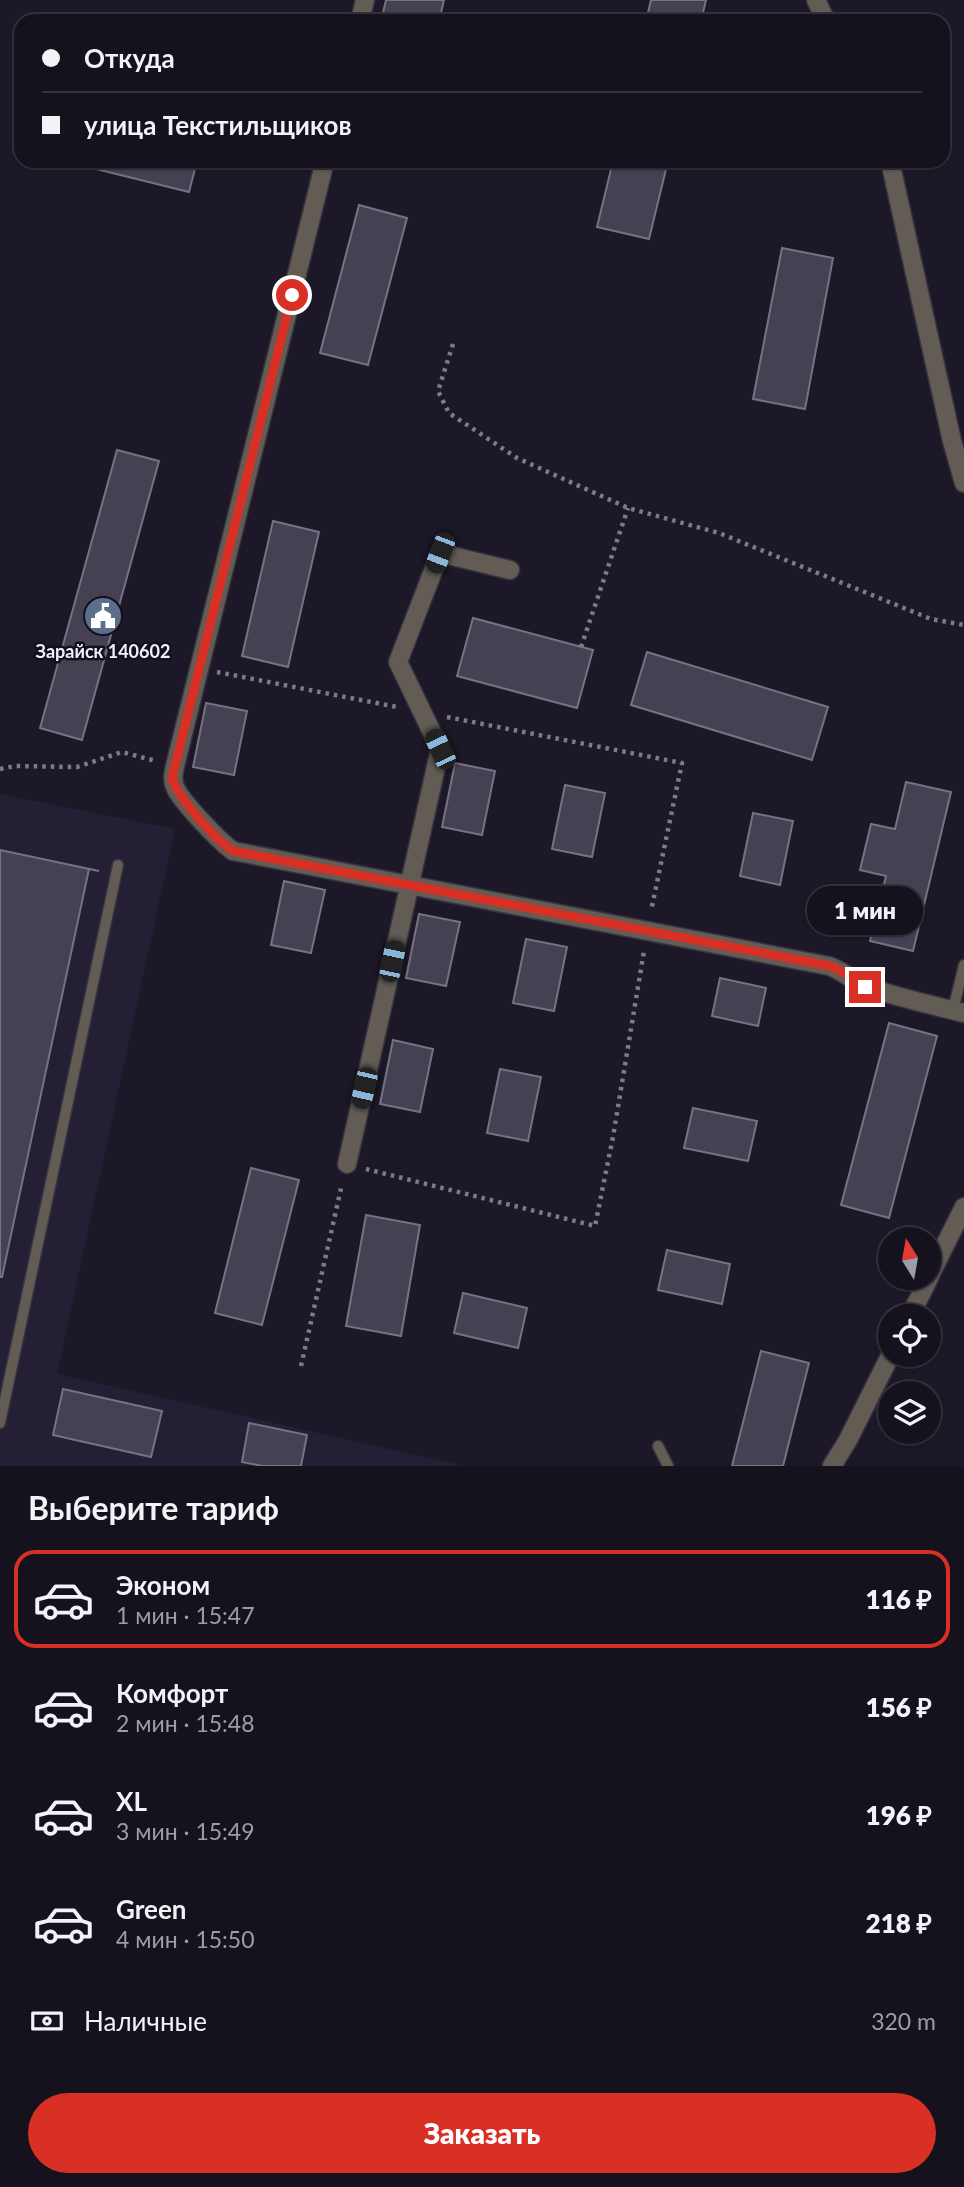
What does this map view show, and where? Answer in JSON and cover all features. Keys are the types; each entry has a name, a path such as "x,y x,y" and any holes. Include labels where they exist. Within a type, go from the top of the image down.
{"street":[{"path":"323,168 172,778 176,789 233,851 830,966 841,970 865,987 959,1012"},
{"path":"892,168 952,441 964,483"},
{"path":"347,1164 440,749 398,662 440,553 510,570"},
{"path":"942,1251 964,1207"},
{"path":"832,1466 884,1367"}],"lane":[{"path":"0,1423 118,865"},
{"path":"959,1012 964,965"},
{"path":"658,1446 668,1466"}],"path":[{"path":"453,344 438,391 449,413 517,458 628,508 719,533 931,619 964,625"},
{"path":"581,647 628,508"},
{"path":"199,669 682,764 647,930 613,1137 595,1226 347,1164 301,1366"},
{"path":"0,769 15,766 77,767 122,752 175,766"}],"shaded area":[{"path":"0,794 175,829 57,1374 465,1466 0,1466"}],"building":[{"path":"386,0 444,0 441,14 383,14"},
{"path":"651,0 706,0 703,14 648,14"},
{"path":"92,168 195,168 189,192"},
{"path":"611,168 666,168 649,239 597,227"},
{"path":"359,205 407,218 368,365 320,353"},
{"path":"782,248 833,258 805,409 753,399"},
{"path":"117,450 159,461 82,740 40,728"},
{"path":"273,521 319,532 288,667 242,656"},
{"path":"473,618 593,650 577,708 457,676"},
{"path":"647,652 828,707 812,760 631,705"},
{"path":"206,703 247,711 234,775 193,767"},
{"path":"455,763 495,771 482,835 442,827"},
{"path":"906,782 951,792 913,951 870,941 886,876 860,870 871,824 895,829"},
{"path":"565,785 605,793 592,857 552,849"},
{"path":"753,813 793,821 780,885 740,876"},
{"path":"0,850 99,871 89,869 2,1277 0,1277"},
{"path":"284,881 325,890 311,953 271,945"},
{"path":"419,914 460,922 446,986 406,978"},
{"path":"526,939 567,947 554,1011 513,1003"},
{"path":"720,978 766,988 758,1026 712,1016"},
{"path":"889,1023 937,1036 889,1218 841,1205"},
{"path":"393,1040 433,1049 420,1112 380,1104"},
{"path":"500,1069 541,1077 528,1141 487,1133"},
{"path":"693,1108 757,1121 748,1161 684,1148"},
{"path":"251,1168 299,1180 262,1325 215,1313"},
{"path":"366,1215 420,1225 401,1336 346,1326"},
{"path":"667,1250 730,1264 722,1304 658,1290"},
{"path":"463,1293 527,1308 518,1348 454,1333"},
{"path":"761,1351 809,1363 783,1466 732,1466"},
{"path":"63,1389 162,1411 151,1457 53,1435"},
{"path":"249,1423 307,1435 301,1466 263,1466 242,1462"}],"place":[{"name":"Зарайск 140602","path":"103,616"}],"route":[{"path":"292,295 172,778 183,799 233,851 830,966 841,970 865,987"}]}
